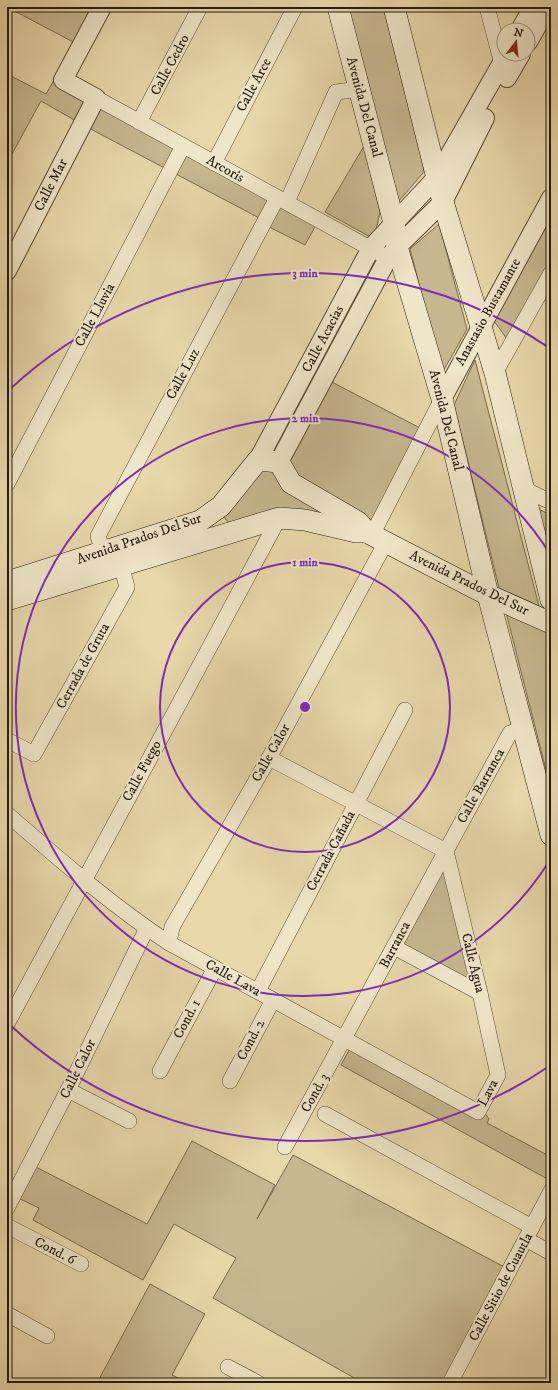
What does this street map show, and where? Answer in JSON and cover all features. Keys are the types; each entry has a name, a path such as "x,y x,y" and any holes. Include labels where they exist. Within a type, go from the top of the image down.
{"main road":[{"name":"Avenida Del Canal","path":"338,7 394,223 393,252 442,398 488,595 551,835"},
{"path":"394,7 443,202 495,373 551,600"},
{"path":"258,460 279,462"},
{"name":"Avenida Prados Del Sur","path":"7,600 200,520 222,506 258,460"},
{"name":"Avenida Prados Del Sur","path":"279,462 291,483 358,522 375,536 488,595 551,623"},
{"name":"Avenida Prados Del Sur","path":"7,582 114,556 208,540 279,518 305,520 375,536"}],"street":[{"name":"Arcoris","path":"102,7 63,80 371,248 393,252"},
{"name":"Calle Cedro","path":"139,122 200,7"},
{"name":"Calle Arce","path":"214,163 295,7"},
{"path":"487,7 496,33"},
{"path":"524,22 532,7"},
{"path":"536,28 548,7"},
{"name":"Calle Acacias","path":"258,460 371,248 437,177 503,62"},
{"name":"Calle Acacias","path":"279,462 393,252 443,202 488,110 516,62"},
{"name":"Calle Luz","path":"114,556 98,536 282,200 336,92 360,89"},
{"name":"Calle Mar","path":"7,271 96,98"},
{"name":"Calle Lluvia","path":"7,484 183,146"},
{"name":"Anastasio Bustamante","path":"375,536 460,362 482,327 551,198"},
{"path":"495,373 551,273"},
{"path":"524,489 551,502"},
{"name":"Calle Fuego","path":"7,1024 83,880 279,518"},
{"path":"200,520 208,540"},
{"name":"Calle Calor","path":"169,943 172,927 269,758 375,536"},
{"name":"Cerrada de Gruta","path":"7,740 34,754 127,587 114,556"},
{"name":"Cerrada Cañada","path":"258,991 405,710"},
{"name":"Calle Barranca","path":"446,851 510,733 523,729"},
{"path":"269,758 446,851"},
{"name":"Calle Lava","path":"7,814 83,880 169,943 478,1112"},
{"name":"Barranca","path":"345,1039 446,851"},
{"name":"Calle Agua","path":"446,851 480,992 498,1075"},
{"name":"Calle Calor","path":"7,1208 68,1090 147,928"},
{"path":"394,947 480,992"},
{"name":"Cond. 1","path":"160,1071 214,968"},
{"name":"Cond. 2","path":"230,1081 273,1000"},
{"name":"Cond. 3","path":"285,1147 345,1039"},
{"name":"Lava","path":"478,1112 498,1075"},
{"path":"68,1090 129,1121"},
{"path":"325,1114 529,1233 551,1253"},
{"name":"Calle Sitio de Cuautla","path":"450,1383 551,1191"},
{"name":"Cond. 6","path":"7,1226 81,1264"},
{"path":"7,1314 47,1336"},
{"path":"228,1367 258,1383"}],"shaded area":[{"path":"7,7 94,7 75,43"},
{"path":"348,7 385,7 424,162 423,173 398,202"},
{"path":"7,74 46,94 54,80 90,101 78,122 41,101 7,163"},
{"path":"96,104 272,200 263,220 85,126"},
{"path":"364,146 380,212 374,239 325,212"},
{"path":"279,207 316,225 305,245 269,227"},
{"path":"551,217 551,259 507,339 494,321"},
{"path":"439,224 467,329 442,373 410,249"},
{"path":"475,360 539,606 499,588 454,405"},
{"path":"328,380 422,429 375,518 371,520 297,479 289,458"},
{"path":"259,461 357,522 235,530 222,515"},
{"path":"530,505 551,515 551,545 544,558"},
{"path":"506,612 546,630 551,651 551,790"},
{"path":"446,851 480,993 394,947"},
{"path":"353,1043 484,1112 489,1119 487,1123 551,1157 551,1181 341,1065"},
{"path":"192,1141 275,1185 257,1219 293,1155 510,1270 444,1383 363,1383 213,1298 236,1258 174,1224 143,1280 33,1220 39,1208 16,1197 32,1165 147,1224"},
{"path":"150,1284 205,1314 172,1375 188,1383 97,1383"}]}
